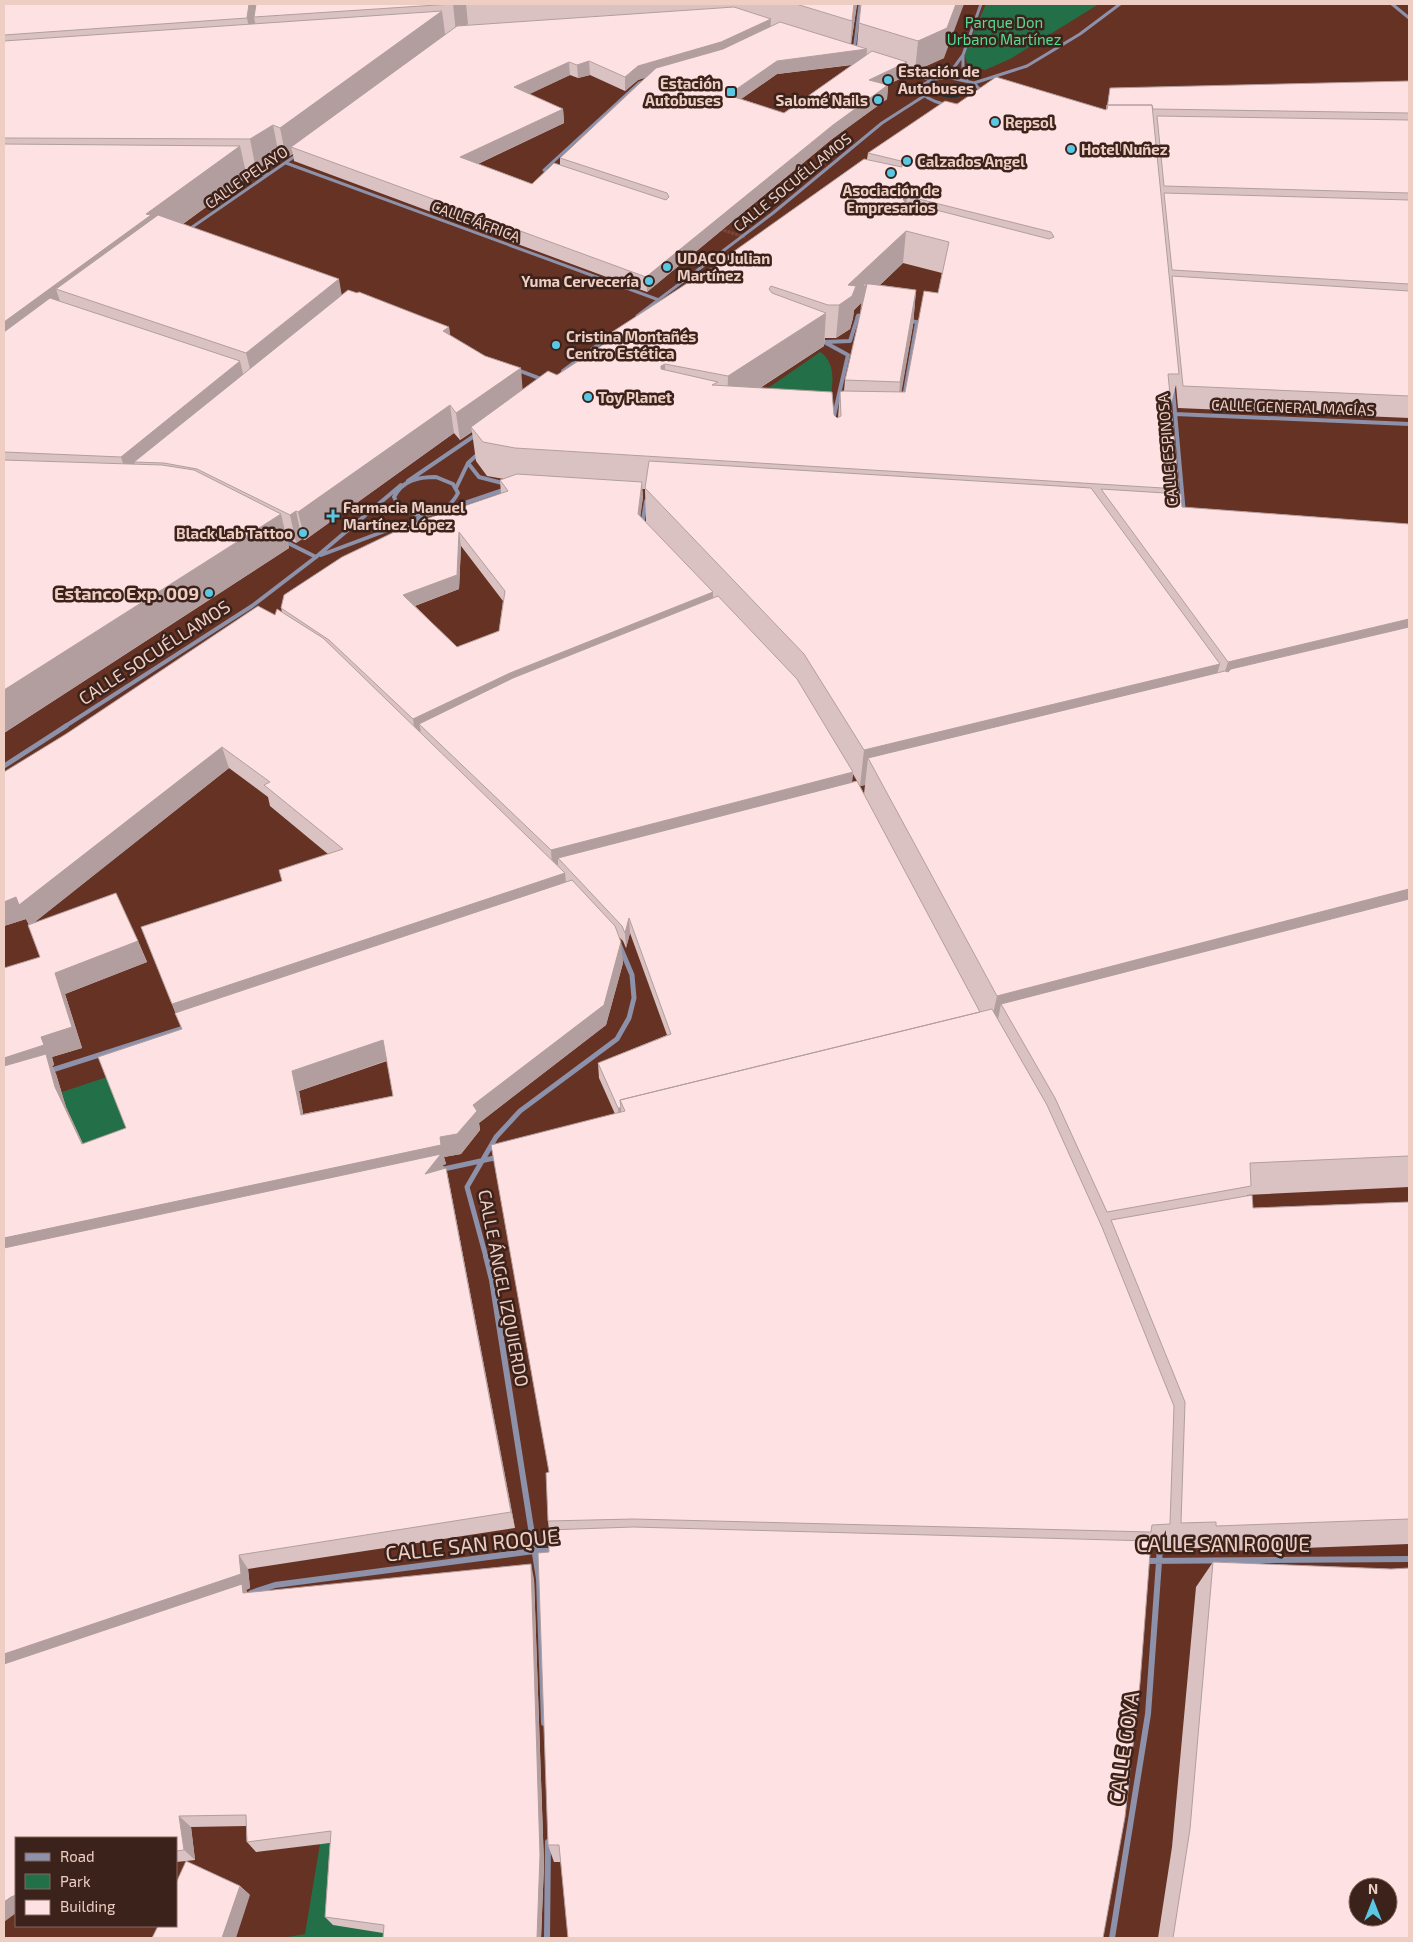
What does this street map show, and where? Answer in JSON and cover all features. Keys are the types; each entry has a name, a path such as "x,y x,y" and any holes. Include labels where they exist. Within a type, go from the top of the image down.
{"street":[{"path":"853,54 860,4"},
{"path":"947,77 963,55 981,4"},
{"path":"974,83 1027,66 1080,34 1120,4"},
{"path":"1392,4 1409,18"},
{"path":"963,55 963,75 967,80"},
{"path":"895,68 931,80"},
{"path":"947,77 974,83 982,92 980,96 968,103 950,104 932,101 921,93 921,86 931,80 947,77"},
{"path":"554,173 544,170 639,83 648,81"},
{"name":"CALLE SOCUÉLLAMOS","path":"635,318 745,237 857,146 885,120 924,96"},
{"path":"950,104 950,110"},
{"name":"CALLE PELAYO","path":"181,235 301,152"},
{"name":"CALLE ÁFRICA","path":"286,163 659,300"},
{"path":"230,174 270,174"},
{"path":"825,342 850,341 858,315 868,316"},
{"path":"897,320 917,322 903,404"},
{"path":"557,376 612,335"},
{"path":"816,339 848,355 833,418 833,428"},
{"path":"505,365 549,382 542,387"},
{"name":"CALLE ESPINOSA","path":"1173,386 1184,517"},
{"name":"CALLE GENERAL MACÍAS","path":"1175,414 1409,424"},
{"path":"824,418 842,419"},
{"path":"468,463 472,472 479,478 510,486 432,514 413,514 398,507 394,497 401,485 485,428"},
{"path":"456,488 468,463 483,449"},
{"path":"408,481 418,478 436,477 451,482 458,493 457,500 444,510"},
{"name":"CALLE SOCUÉLLAMOS","path":"4,766 252,606 316,558 401,485"},
{"path":"647,493 642,526 648,533"},
{"name":"CALLE SOCUÉLLAMOS","path":"316,558 432,514"},
{"path":"279,538 316,558"},
{"path":"252,606 260,610"},
{"name":"CALLE ÁNGEL IZQUIERDO","path":"544,1729 539,1579 492,1280 468,1187 496,1137 520,1111 617,1040 629,1018 634,998 632,975 620,944 614,938"},
{"path":"41,1074 190,1026"},
{"path":"434,1172 502,1156"},
{"name":"CALLE GOYA","path":"1112,1938 1148,1714 1161,1532"},
{"name":"CALLE SAN ROQUE","path":"246,1595 275,1586 534,1551 561,1550"},
{"name":"CALLE SAN ROQUE","path":"1140,1561 1409,1559"},
{"path":"547,1938 548,1837"}],"green space":[{"name":"Parque Don Urbano Martínez","path":"986,4 1099,4 1010,59 985,70 968,65 964,54"},
{"path":"820,352 829,362 831,369 832,390 829,404 738,409"},
{"path":"107,1077 135,1148 92,1164 66,1107 62,1092"},
{"path":"339,1843 391,1934 391,1938 282,1938 305,1934 320,1844"}],"water":[{"path":"946,84 964,88 966,93 950,98 934,91 937,87"}],"building":[{"path":"4,4 249,4 247,18 4,35"},
{"path":"256,4 452,4 254,17"},
{"path":"796,4 854,4 852,21"},
{"path":"861,4 956,4 947,28 918,41 859,23"},
{"path":"734,7 771,19 721,42 638,66 625,77 589,61 577,65 569,62 514,87 563,109 460,157 532,184 554,163 666,200 669,197 667,193 560,158 656,68 723,49 780,22 867,49 777,61 728,95 784,113 872,51 907,62 869,80 888,85 833,125 646,277 291,147 457,26"},
{"path":"442,11 280,128 273,125 250,139 4,138 4,41"},
{"path":"996,77 1106,110 1107,105 1152,105 1179,374 1168,374 1179,489 515,448 483,442 471,427 548,371 557,375 604,344 610,337 606,336 709,269 715,269 716,264 864,159 902,167 901,161 868,153 945,101 957,104","holes":["907,196 1051,232 1054,237 1049,239 905,202 903,199","906,231 949,242 938,293 924,291 905,392 840,392 841,416 837,418 834,415 832,392 712,385 718,382 661,369 661,366 665,364 728,376 826,313 772,293 769,289 771,286 828,305 839,305 852,296 856,286 848,285"]},
{"path":"1409,81 1409,113 1153,109 1152,105 1108,105 1110,88"},
{"path":"1157,116 1409,120 1409,193 1164,186"},
{"path":"4,144 240,146 146,214 151,215 4,322"},
{"path":"1164,193 1409,200 1409,284 1172,270"},
{"path":"158,215 339,279 246,353 56,289"},
{"path":"1172,276 1409,291 1409,396 1183,386"},
{"path":"867,284 916,290 900,382 845,380"},
{"path":"348,290 359,292 449,327 443,331 485,356 521,368 456,413 450,405 298,512 296,511 290,515 197,469 164,463 134,462"},
{"path":"50,298 240,361 121,457 4,452 4,332"},
{"path":"4,460 162,465 194,470 281,514 4,690"},
{"path":"649,461 1091,488 1220,664 864,750 804,654 645,488"},
{"path":"517,474 642,482 638,514 713,592 510,673 413,719 329,640 281,608 284,595 342,557 411,524 508,491 500,480","holes":["459,532 505,591 499,631 457,647 403,595 457,575"]},
{"path":"1101,489 1181,494 1182,507 1409,524 1409,619 1228,662"},
{"path":"718,596 797,679 853,772 551,850 419,724 513,678"},
{"path":"258,606 275,615 277,609 323,638 565,873 172,1004 141,927 282,881 279,870 343,849 264,785 270,782 222,747 19,905 16,897 4,902 4,772 66,734"},
{"path":"1409,627 1409,889 997,996 868,758 1225,671 1228,672 1231,669"},
{"path":"857,781 980,1012 620,1100 621,1108 618,1108 598,1063 671,1034 629,918 625,933 622,926 558,858"},
{"path":"572,880 615,926 621,942 604,1005 473,1105 477,1111 457,1134 440,1137 441,1145 4,1238 4,1066 46,1054 55,1087 82,1144 126,1128 98,1057 182,1029 175,1013","holes":["383,1040 393,1096 301,1115 292,1071"]},
{"path":"116,893 138,941 55,973 72,1027 41,1037 44,1045 4,1058 4,968 40,957 28,925"},
{"path":"1409,899 1409,1156 1250,1163 1251,1186 1107,1212 1055,1098 1001,1004"},
{"path":"992,1009 1047,1105 1102,1227 1174,1406 1170,1524 1152,1525 1151,1532 633,1519 548,1521 546,1473 549,1472 491,1145 625,1111 620,1100"},
{"path":"441,1154 425,1174 446,1168 511,1512 239,1555 241,1574 4,1654 4,1248"},
{"path":"1252,1195 1253,1208 1409,1202 1409,1519 1216,1526 1216,1522 1181,1523 1185,1402 1111,1220"},
{"path":"633,1527 1151,1541 1140,1683 1125,1817 1103,1938 568,1938 559,1845 548,1845 538,1553 549,1552 548,1530"},
{"path":"1213,1562 1391,1569 1409,1568 1409,1938 1173,1938 1190,1829"},
{"path":"531,1564 540,1855 537,1938 383,1938 384,1925 325,1917 331,1831 247,1842 246,1815 179,1816 184,1850 178,1851 178,1837 15,1837 15,1895 4,1902 4,1664 242,1584 243,1593"},
{"path":"186,1861 240,1886 222,1938 152,1938 158,1927 178,1927 178,1879"}],"tunnel":[{"path":"716,228 745,237"}],"place":[{"name":"Estación de Autobuses","path":"888,80"},
{"name":"Estación Autobuses","path":"731,92"},
{"name":"Salomé Nails","path":"878,100"},
{"name":"Repsol","path":"995,122"},
{"name":"Hotel Nuñez","path":"1071,149"},
{"name":"Calzados Angel","path":"907,161"},
{"name":"Asociación de Empresarios","path":"891,173"},
{"name":"UDACO Julian Martínez","path":"667,267"},
{"name":"Yuma Cervecería","path":"649,281"},
{"name":"Cristina Montañés Centro Estética","path":"556,345"},
{"name":"Toy Planet","path":"588,397"},
{"name":"Farmacia Manuel Martínez López","path":"333,516"},
{"name":"Black Lab Tattoo","path":"303,533"},
{"name":"Estanco Exp. 009","path":"209,593"}]}
